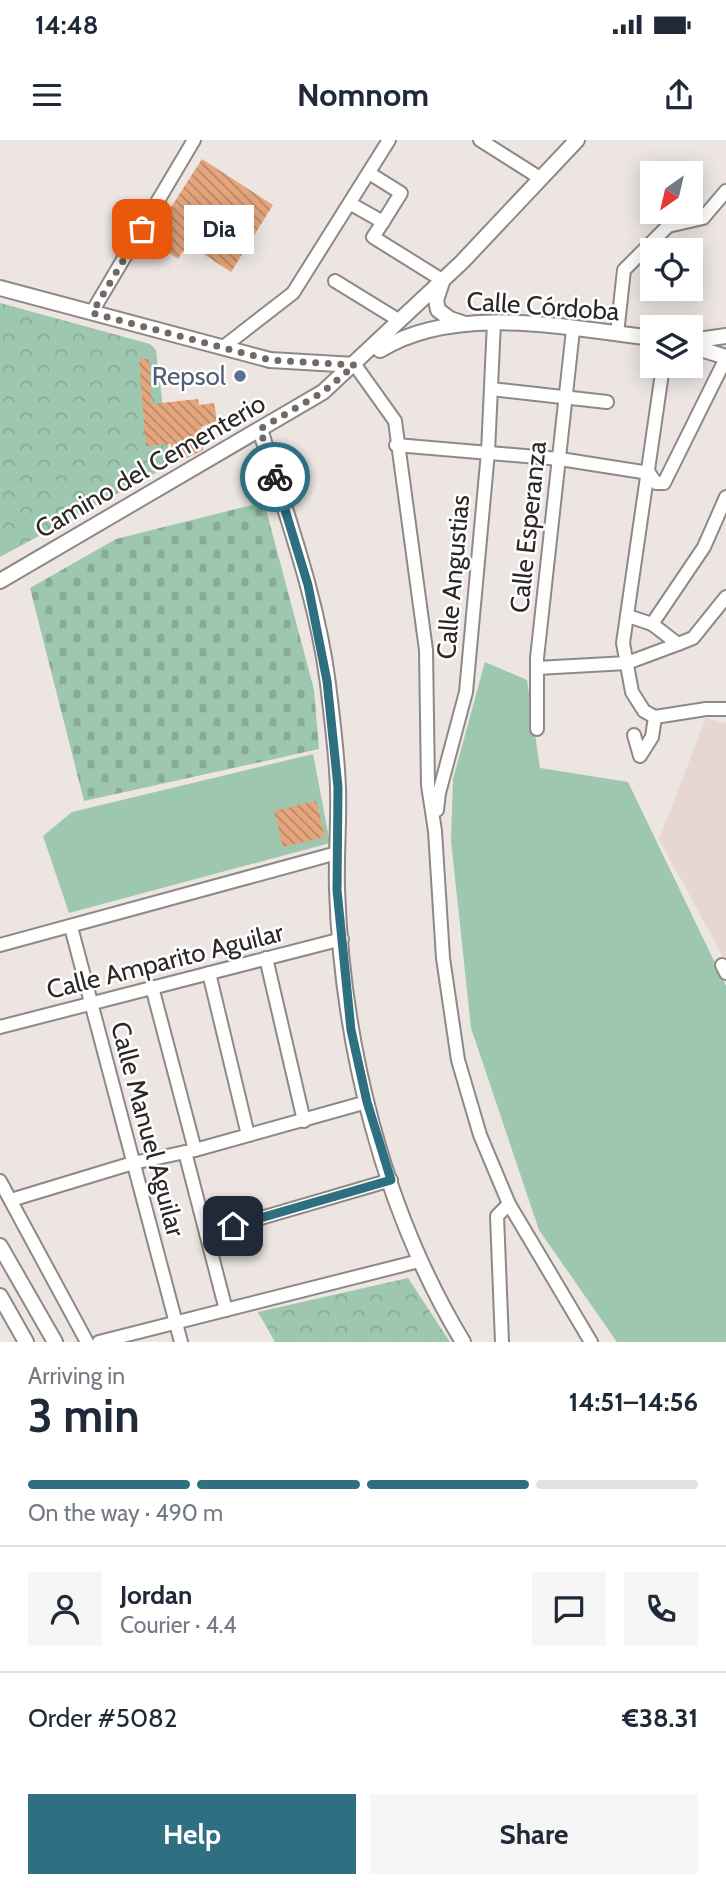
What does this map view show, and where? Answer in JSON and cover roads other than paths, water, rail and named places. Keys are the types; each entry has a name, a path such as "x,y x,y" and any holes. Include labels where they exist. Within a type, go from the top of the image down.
{"street":[{"path":"92,313 194,140"},
{"path":"222,348 293,293 351,204 388,140"},
{"path":"480,140 540,178"},
{"path":"0,288 270,360 355,365 442,280 577,140"},
{"path":"369,173 401,193 373,237 442,280"},
{"path":"617,334 624,270 668,226 703,218 726,191"},
{"path":"351,204 383,222"},
{"path":"442,280 436,300 438,310 450,319 464,323"},
{"path":"335,281 400,321"},
{"name":"Calle Córdoba","path":"355,365 400,337 464,323 494,322 640,337"},
{"name":"Calle Angustias","path":"435,831 439,793 466,692 488,452 494,322"},
{"name":"Calle Esperanza","path":"537,729 537,668 573,330"},
{"path":"703,340 726,337"},
{"path":"396,445 560,459 649,473 656,483 664,483 726,357 726,345"},
{"path":"703,350 726,357"},
{"path":"355,365 395,421 396,445 426,650 428,785 435,831 443,958 458,1060 480,1135 509,1204 591,1342"},
{"name":"Camino del Cementerio","path":"0,581 323,392 355,365"},
{"path":"661,378 624,643 632,692 644,712 655,718 706,709 726,709"},
{"path":"491,389 607,402"},
{"path":"260,429 308,585 327,681 338,787 337,890 351,1030 367,1102 419,1261 463,1342"},
{"path":"652,624 704,547 725,504"},
{"path":"537,668 627,663 678,644 692,638 726,597"},
{"path":"628,616 652,624 678,644"},
{"path":"634,736 640,756 652,737 655,718"},
{"path":"0,945 337,853"},
{"name":"Calle Manuel Aguilar","path":"71,927 181,1342"},
{"name":"Calle Amparito Aguilar","path":"0,1027 342,939"},
{"path":"266,958 304,1121"},
{"path":"209,973 248,1135"},
{"path":"152,987 206,1234 226,1310"},
{"path":"10,1200 133,1163 190,1151 367,1102"},
{"path":"206,1234 391,1180"},
{"path":"0,1181 87,1342"},
{"path":"502,1342 497,1216 509,1204"},
{"path":"0,1246 55,1342"},
{"path":"99,1342 419,1261"},
{"path":"0,1296 26,1342"}],"place":[{"name":"Dia","path":"142,229"},
{"name":"Repsol","path":"240,376"}]}
